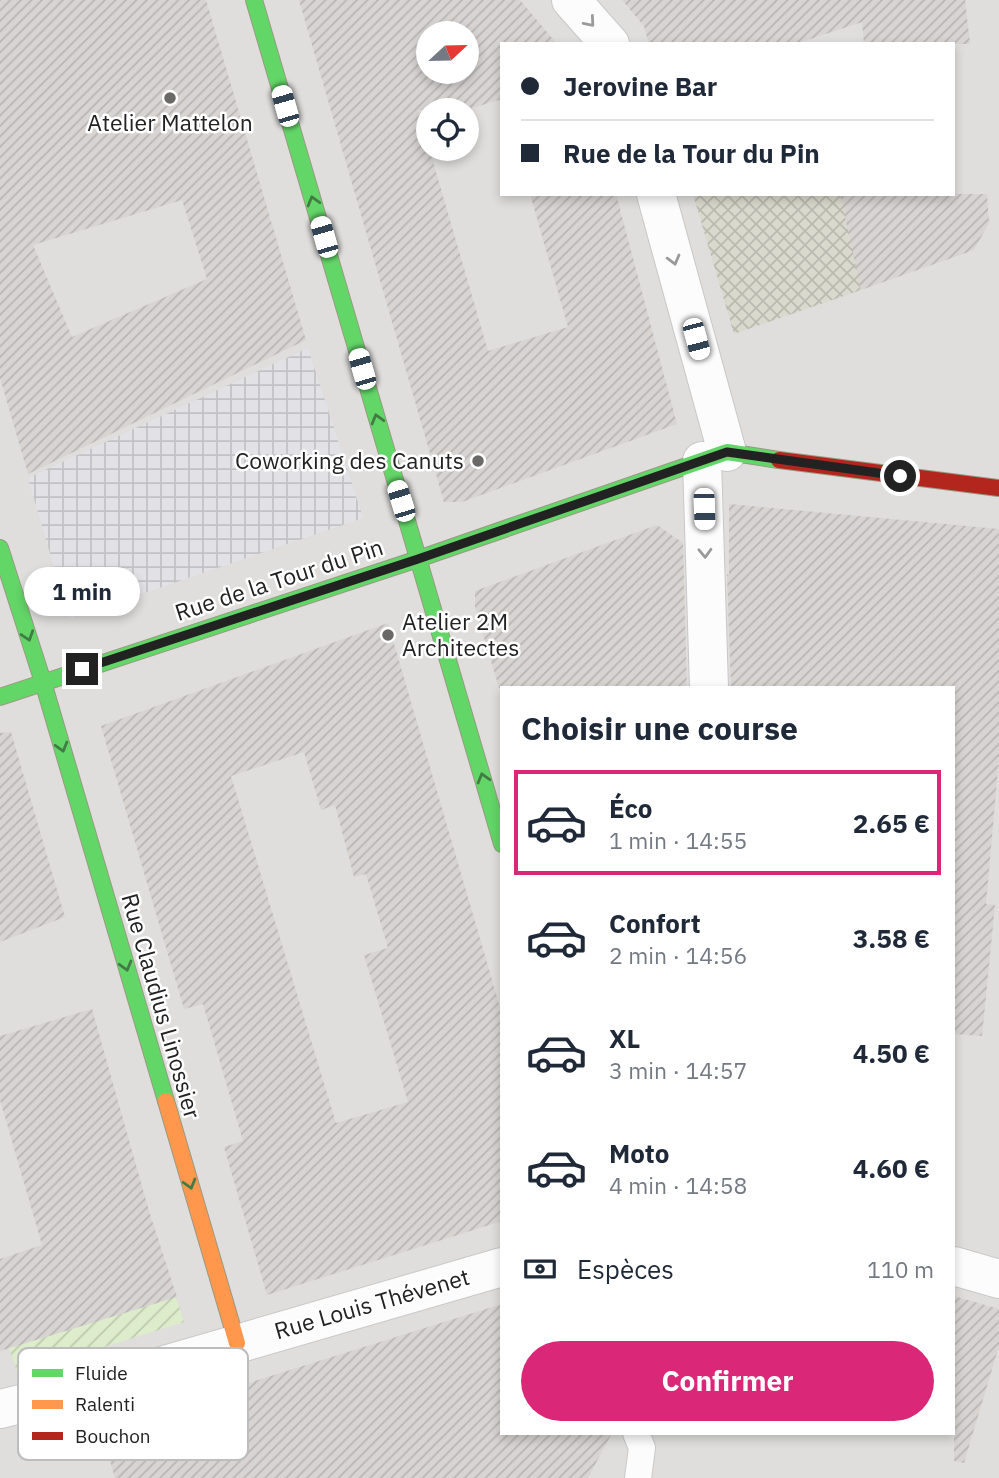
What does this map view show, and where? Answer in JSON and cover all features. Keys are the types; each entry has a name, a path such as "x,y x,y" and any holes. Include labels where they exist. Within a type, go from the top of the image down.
{"street":[{"path":"254,0 500,837"},
{"path":"571,0 608,42"},
{"path":"656,196 715,456 709,686"},
{"path":"715,456 999,488"},
{"name":"Rue de la Tour du Pin","path":"0,697 418,559 715,456"},
{"name":"Rue Claudius Linossier","path":"0,548 43,682 237,1343"},
{"path":"955,1266 999,1277"},
{"name":"Rue Louis Thévenet","path":"220,1348 500,1268"},
{"name":"Rue Louis Thévenet","path":"0,1409 18,1405"}],"lane":[{"path":"637,1435 642,1448 638,1478"}],"shaded area":[{"path":"0,0 999,0 999,1478 0,1478"},
{"path":"694,196 845,196 861,290 734,334"},
{"path":"308,348 363,518 69,619 28,478"}],"green space":[{"path":"176,1297 184,1322 101,1348 18,1348 18,1374 9,1348"}],"building":[{"path":"0,0 206,0 306,340 28,474 0,378","holes":["182,200 207,279 72,337 33,245"]},
{"path":"299,0 520,0 555,42 500,42 500,100 479,106 479,98 416,98 416,161 433,161 488,351 568,327 531,196 617,196 677,424 462,502 444,502"},
{"path":"622,0 965,0 970,44 864,42 862,22 801,42 648,42 644,26"},
{"path":"987,194 989,223 974,250 861,290 840,196"},
{"path":"729,504 999,529 999,758 986,904 995,905 982,1036 955,1034 955,686 731,686 727,574 729,575"},
{"path":"657,525 683,543 687,686 499,688 475,607 475,591"},
{"path":"388,623 500,1007 500,1222 267,1295 224,1147 243,1141 203,1004 184,1009 101,726","holes":["304,752 321,810 335,805 354,877 366,874 388,948 364,955 408,1102 336,1123 231,776"]},
{"path":"11,732 65,917 0,942 0,733"},
{"path":"92,1009 149,1211 177,1297 0,1351 0,1259 42,1245 0,1100 0,1036"},
{"path":"955,1296 999,1309 999,1346 964,1463 954,1461"},
{"path":"500,1305 500,1435 611,1435 588,1478 115,1478 110,1460 248,1460 248,1383"}],"traffic: fast":[{"path":"254,0 500,837"},
{"path":"0,697 418,559 727,452 779,460"},
{"path":"0,548 43,682 166,1101"}],"traffic: slow":[{"path":"166,1101 237,1343"}],"traffic: jam":[{"path":"779,460 999,488"}],"place":[{"name":"Atelier Mattelon","path":"170,98"},
{"name":"Coworking des Canuts","path":"478,461"},
{"name":"Atelier 2M Architectes","path":"388,635"}],"route":[{"path":"82,669 418,559 727,452 900,476"}]}
